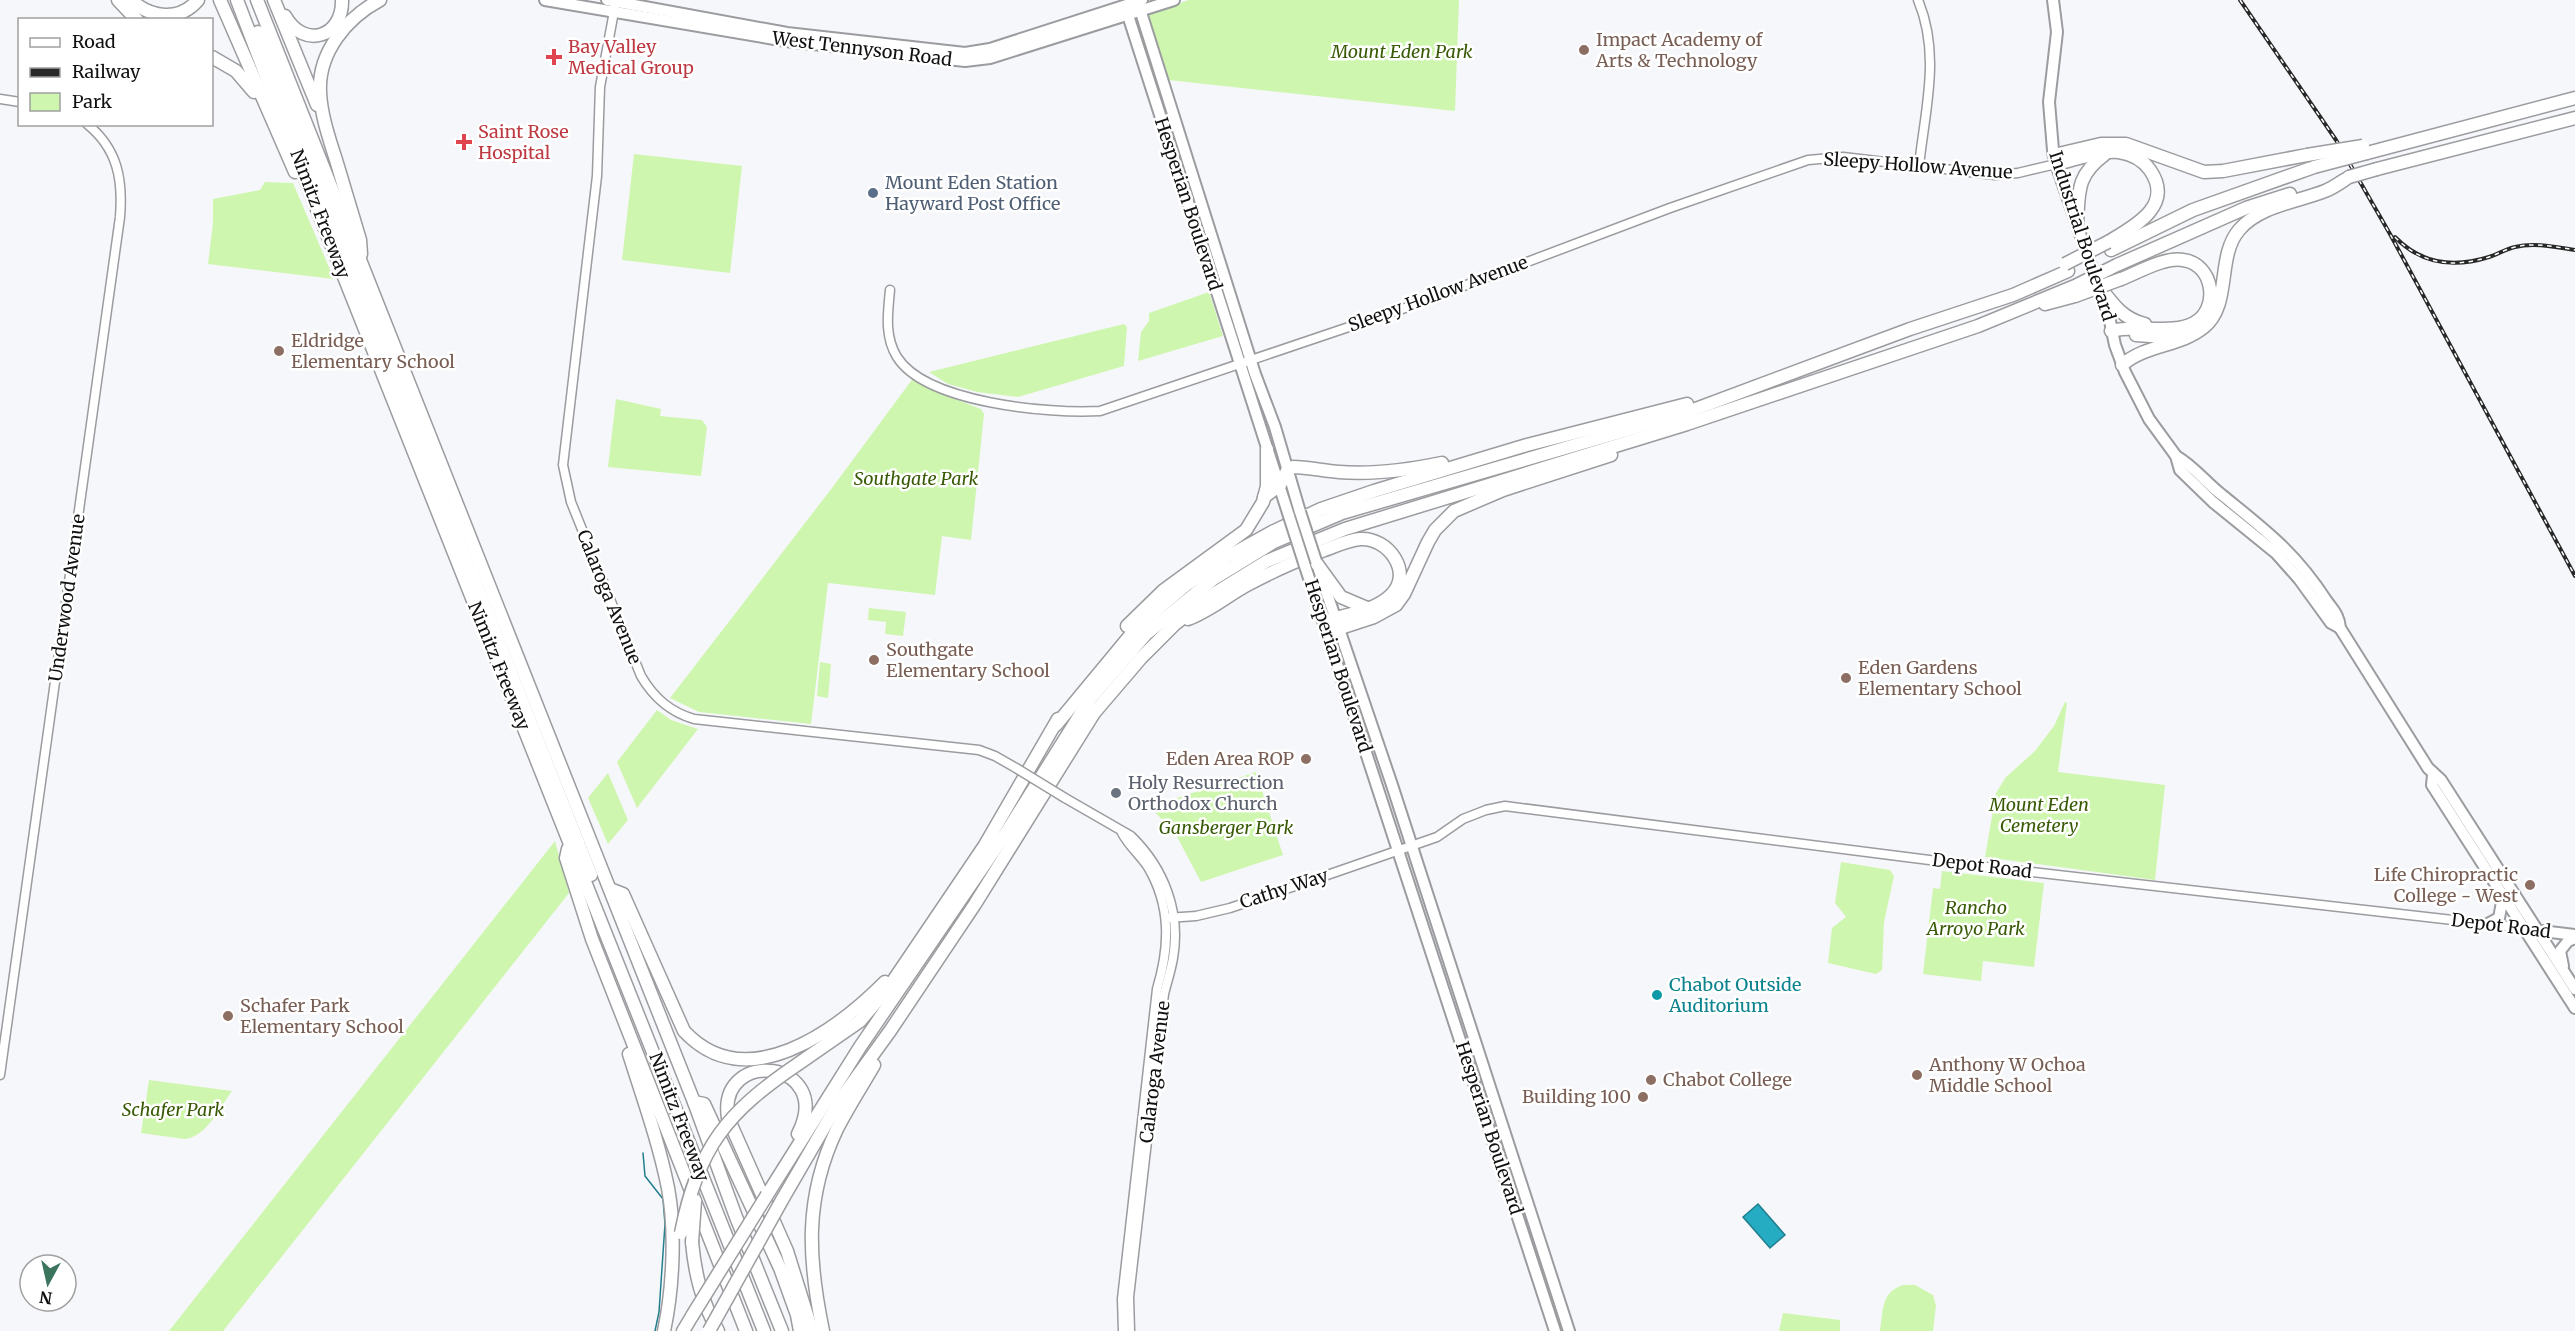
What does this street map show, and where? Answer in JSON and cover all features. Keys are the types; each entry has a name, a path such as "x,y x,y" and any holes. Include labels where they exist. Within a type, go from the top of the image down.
{"highway":[{"path":"118,0 135,18"},
{"path":"131,0 148,11 168,15 182,13 198,0"},
{"path":"220,0 306,199 317,208"},
{"name":"Nimitz Freeway","path":"237,0 568,843 764,1331"},
{"path":"246,0 771,1331"},
{"name":"Nimitz Freeway","path":"257,0 610,889 782,1331"},
{"path":"275,0 327,131 360,240 362,267"},
{"path":"275,0 296,30 305,35 317,36 324,34 337,23 341,16 342,0"},
{"path":"327,131 320,95 324,61 338,35 348,24 359,13 380,0"},
{"path":"213,58 236,71 265,107"},
{"path":"2055,160 2116,142 2192,169 2212,172 2307,155 2400,145 2575,98"},
{"path":"2122,364 2133,355 2199,331 2214,314 2228,249 2234,236 2254,217 2349,177 2575,118"},
{"path":"2531,130 2575,124"},
{"path":"683,1331 860,1047 1006,833 1083,709 1129,652 1183,602 1253,554 1331,517 1682,414 1910,329 1992,302 2110,246 2193,210 2365,149"},
{"path":"2055,160 2107,153 2128,154 2145,164 2152,174 2157,196 2154,207 2144,220 2110,246"},
{"path":"2076,224 2080,182 2089,167 2107,153"},
{"path":"709,1331 758,1241 840,1101 890,1032 975,904 1094,713 1124,676 1175,624 1215,593 1246,573 1290,551 1334,533 1687,424 1978,326 2032,304 2056,303 2117,265 2246,208 2325,187"},
{"path":"2076,291 2121,279 2175,260 2186,260 2201,268 2210,288 2210,302 2204,314 2187,326 2123,328 2111,331"},
{"path":"2096,282 2127,318 2158,327"},
{"path":"2111,331 2181,338"},
{"path":"1056,725 1138,626 1186,585 1227,557 1272,531 1321,509 1510,449 1783,376"},
{"path":"1332,625 1383,614 1396,605 1404,594 1435,530 1454,511 1503,490 1595,462 1687,424"},
{"path":"666,1331 673,1311 681,1233 690,1190 696,1173 719,1133 760,1090 860,1021 889,987 985,845 1066,704 1090,669 1140,612 1192,568 1246,530 1259,511 1264,497 1268,449"},
{"path":"1264,497 1280,485 1288,470 1293,467 1339,472 1394,471 1510,449"},
{"path":"1175,624 1202,613 1246,586 1289,564 1350,540 1364,538 1376,540 1389,548 1397,561 1399,573 1395,591 1385,600 1332,625"},
{"path":"1313,564 1341,597 1368,608"},
{"path":"568,843 566,858 604,970 668,1189 672,1232 666,1331"},
{"path":"610,889 622,894 684,1031 702,1048 729,1059 758,1058 813,1040 862,1004 907,960"},
{"path":"604,970 746,1331"},
{"path":"823,1331 810,1248 816,1190 823,1163 837,1128 882,1051 890,1032"},
{"path":"768,1195 803,1125 806,1113 803,1094 798,1085 779,1071 766,1070 754,1071 744,1077 731,1091 728,1100 728,1118 787,1251 812,1331"},
{"path":"694,1102 704,1104 775,1258 797,1315 800,1331"},
{"path":"705,1159 693,1214 692,1242 695,1274 706,1307 718,1331"},
{"path":"701,1331 758,1241"}],"main road":[{"name":"West Tennyson Road","path":"545,0 613,3 786,41 965,61 990,58 1125,6 1174,0"},
{"name":"Industrial Boulevard","path":"2053,0 2057,32 2049,102 2055,160 2110,321 2122,364 2148,416 2176,456 2180,470 2197,488 2276,554 2299,579 2331,623 2340,628 2433,775 2441,780 2575,989"},
{"name":"Hesperian Boulevard","path":"1139,3 1245,363 1268,449 1289,516 1313,564"},
{"name":"Hesperian Boulevard","path":"1125,6 1245,363 1288,470 1313,564 1399,850 1555,1331"},
{"name":"Hesperian Boulevard","path":"1332,625 1410,846 1569,1331"},
{"name":"Industrial Boulevard","path":"2433,775 2432,785 2575,1008"},
{"path":"2447,808 2468,830 2473,830"},
{"path":"2488,924 2499,918 2503,897"},
{"name":"Depot Road","path":"2523,928 2575,936"},
{"path":"2567,977 2559,957 2560,951 2575,936"}],"street":[{"path":"1918,0 1927,26 1931,59 1919,166"},
{"name":"Calaroga Avenue","path":"613,3 600,87 597,176 563,465 569,496 641,676 664,705 679,714 694,719 979,750 1016,768 1122,833 1147,866 1171,918 1173,959 1164,994 1129,1297 1130,1331"},
{"path":"0,99 18,102"},
{"name":"Underwood Avenue","path":"0,1075 120,217 120,176 106,143 90,127"},
{"name":"Sleepy Hollow Avenue","path":"890,290 887,324 898,358 920,377 947,393 987,401 1075,412 1100,411 1408,307 1613,229 1808,160 1843,157 2006,175 2055,160"},
{"name":"Depot Road","path":"1399,850 1437,837 1463,819 1486,810 1505,806 1529,807 1945,862 2523,928"},
{"name":"Cathy Way","path":"1171,918 1196,916 1230,908 1399,850"},
{"name":"Calaroga Avenue","path":"1123,1331 1122,1299 1157,989 1166,954 1171,918"}],"green space":[{"name":"Mount Eden Park","path":"1189,0 1459,0 1455,111 1168,80 1147,14"},
{"path":"634,154 742,166 730,273 622,260"},
{"path":"265,182 293,183 334,279 208,264 213,223 213,199 260,190"},
{"path":"1209,292 1223,336 1138,361 1141,332 1149,321 1149,313"},
{"path":"1124,324 1127,327 1124,366 1018,397 977,392 948,384 929,372"},
{"name":"Southgate Park","path":"914,377 937,392 981,409 984,414 971,540 942,536 935,595 828,583 811,724 699,712 670,698 832,488"},
{"path":"616,399 661,409 660,416 702,420 707,427 701,476 608,467"},
{"path":"869,608 906,612 903,636 885,634 886,622 868,620"},
{"path":"820,662 831,664 828,698 817,696"},
{"name":"Mount Eden Cemetery","path":"2065,702 2067,703 2058,772 2165,785 2155,880 1985,857 1996,793 2006,777 2035,751 2054,726"},
{"path":"657,710 671,720 698,729 637,808 617,762"},
{"name":"Gansberger Park","path":"1256,772 1283,855 1201,882 1175,833 1150,807"},
{"path":"608,773 628,820 608,844 588,798"},
{"path":"555,841 569,893 223,1331 169,1331"},
{"path":"1841,862 1890,870 1894,876 1884,922 1882,970 1876,974 1828,963 1832,928 1846,917 1835,903"},
{"name":"Rancho Arroyo Park","path":"1942,871 2044,883 2034,967 1983,961 1981,981 1923,974 1933,888 1940,889"},
{"name":"Schafer Park","path":"149,1080 232,1091 206,1128 184,1139 141,1133"},
{"path":"1903,1285 1915,1285 1933,1295 1936,1306 1933,1331 1880,1331 1887,1297"},
{"path":"1783,1313 1840,1320 1840,1331 1779,1331"}],"water":[{"path":"1758,1204 1785,1235 1770,1248 1743,1217"}],"waterway":[{"path":"643,1153 645,1176 663,1199 665,1224 659,1312 655,1331"}],"railway":[{"path":"2240,0 2336,140 2390,234 2575,576"},
{"path":"2395,237 2427,259 2451,263 2476,260 2512,248 2530,245 2575,250"}],"place":[{"name":"Impact Academy of Arts & Technology","path":"1584,50"},
{"name":"Bay Valley Medical Group","path":"554,57"},
{"name":"Saint Rose Hospital","path":"464,142"},
{"name":"Mount Eden Station Hayward Post Office","path":"873,193"},
{"name":"Eldridge Elementary School","path":"279,351"},
{"name":"Southgate Elementary School","path":"874,660"},
{"name":"Eden Gardens Elementary School","path":"1846,678"},
{"name":"Eden Area ROP","path":"1306,759"},
{"name":"Holy Resurrection Orthodox Church","path":"1116,793"},
{"name":"Life Chiropractic College - West","path":"2530,885"},
{"name":"Chabot Outside Auditorium","path":"1657,995"},
{"name":"Schafer Park Elementary School","path":"228,1016"},
{"name":"Anthony W Ochoa Middle School","path":"1917,1075"},
{"name":"Chabot College","path":"1651,1080"},
{"name":"Building 100","path":"1643,1097"}]}
